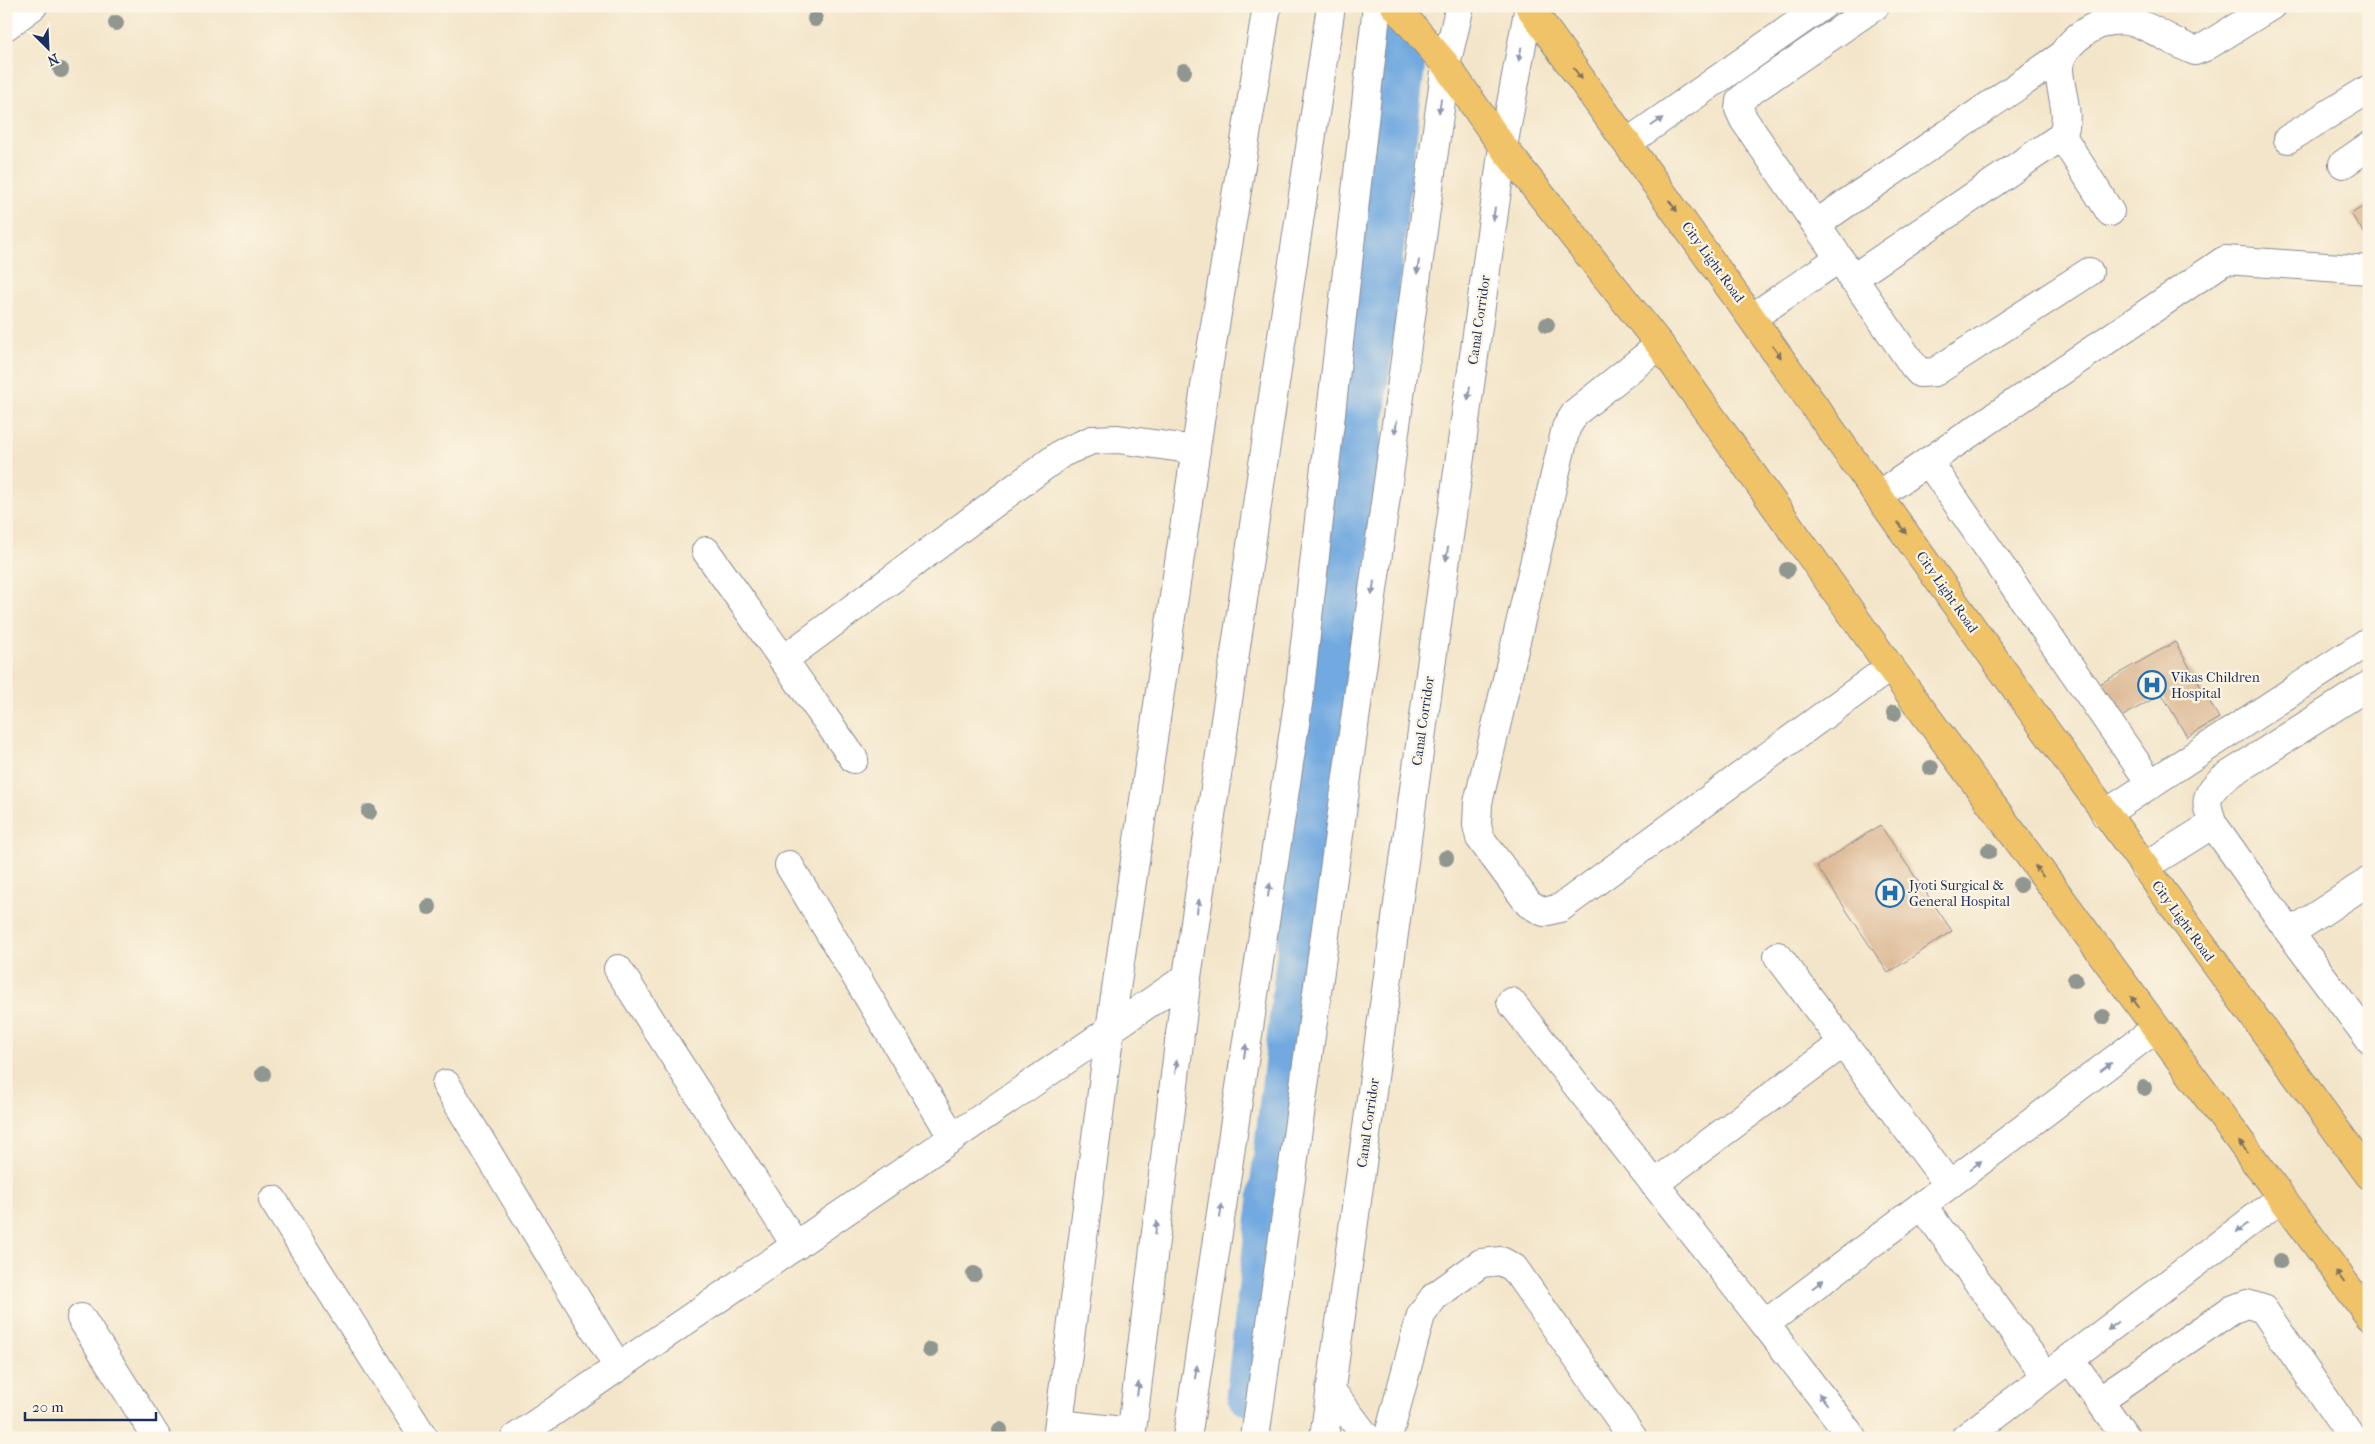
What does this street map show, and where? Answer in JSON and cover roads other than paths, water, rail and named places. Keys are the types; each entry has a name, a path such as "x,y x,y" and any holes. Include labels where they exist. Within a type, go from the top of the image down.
{"main road":[{"path":"1395,6 1446,65 1503,147 1660,345 1890,667 2155,1029 2369,1316"},
{"name":"City Light Road","path":"1529,6 1753,317 2105,814 2369,1175"}],"street":[{"path":"6,26 33,6"},
{"path":"1267,6 1196,450 1110,1030 1058,1431 1131,1435 1187,978 1331,6"},
{"path":"1187,1438 1299,696 1377,6"},
{"path":"1255,1438 1446,65 1460,6"},
{"name":"Canal Corridor","path":"1324,1438 1503,147 1529,6"},
{"path":"1627,143 1822,6"},
{"path":"1875,6 1746,94 1740,101 1739,110 1845,269 1913,365 1920,373 1935,372 2089,272"},
{"path":"1816,224 2060,58 2070,44 2083,33 2127,12 2136,21 2195,51 2205,47 2271,6"},
{"path":"1753,317 1845,269 2062,136 2066,123 2059,68 2060,58"},
{"path":"2288,139 2369,89"},
{"path":"2062,136 2110,212"},
{"path":"2343,164 2369,146"},
{"path":"1879,495 2226,260 2369,270"},
{"path":"1660,345 1576,412 1566,428 1478,803 1477,825 1480,838 1529,904 1544,912 1560,908 1890,667"},
{"path":"783,660 1062,453 1092,440 1118,439 1196,450"},
{"path":"1928,461 2151,784"},
{"path":"706,551 854,759"},
{"path":"2105,814 2369,641"},
{"path":"2369,685 2222,780 2209,792 2207,808 2213,824 2290,933 2369,1039"},
{"path":"2144,867 2213,824"},
{"path":"789,865 953,1138"},
{"path":"2290,933 2369,882"},
{"path":"1778,956 1950,1185"},
{"path":"618,969 796,1246"},
{"path":"516,1438 1187,978"},
{"path":"1511,1002 1853,1438"},
{"path":"1765,1324 2155,1029"},
{"path":"1654,1184 1843,1043"},
{"path":"446,1084 618,1368"},
{"path":"1965,1438 2281,1198"},
{"path":"273,1200 424,1438"},
{"path":"1922,1205 2046,1376"},
{"path":"1388,1438 1421,1315 1434,1297 1481,1263 1501,1261 1514,1268 1633,1438"},
{"path":"2099,1400 2231,1310 2247,1304 2263,1309 2352,1438"},
{"path":"81,1318 157,1438"},
{"path":"2070,1359 2126,1438"},
{"path":"1330,1389 1368,1438"}],"waterway":[{"path":"1249,1393 1405,38"}],"place":[{"name":"Vikas Children Hospital","path":"2152,685"},
{"name":"Jyoti Surgical & General Hospital","path":"1890,893"}]}
